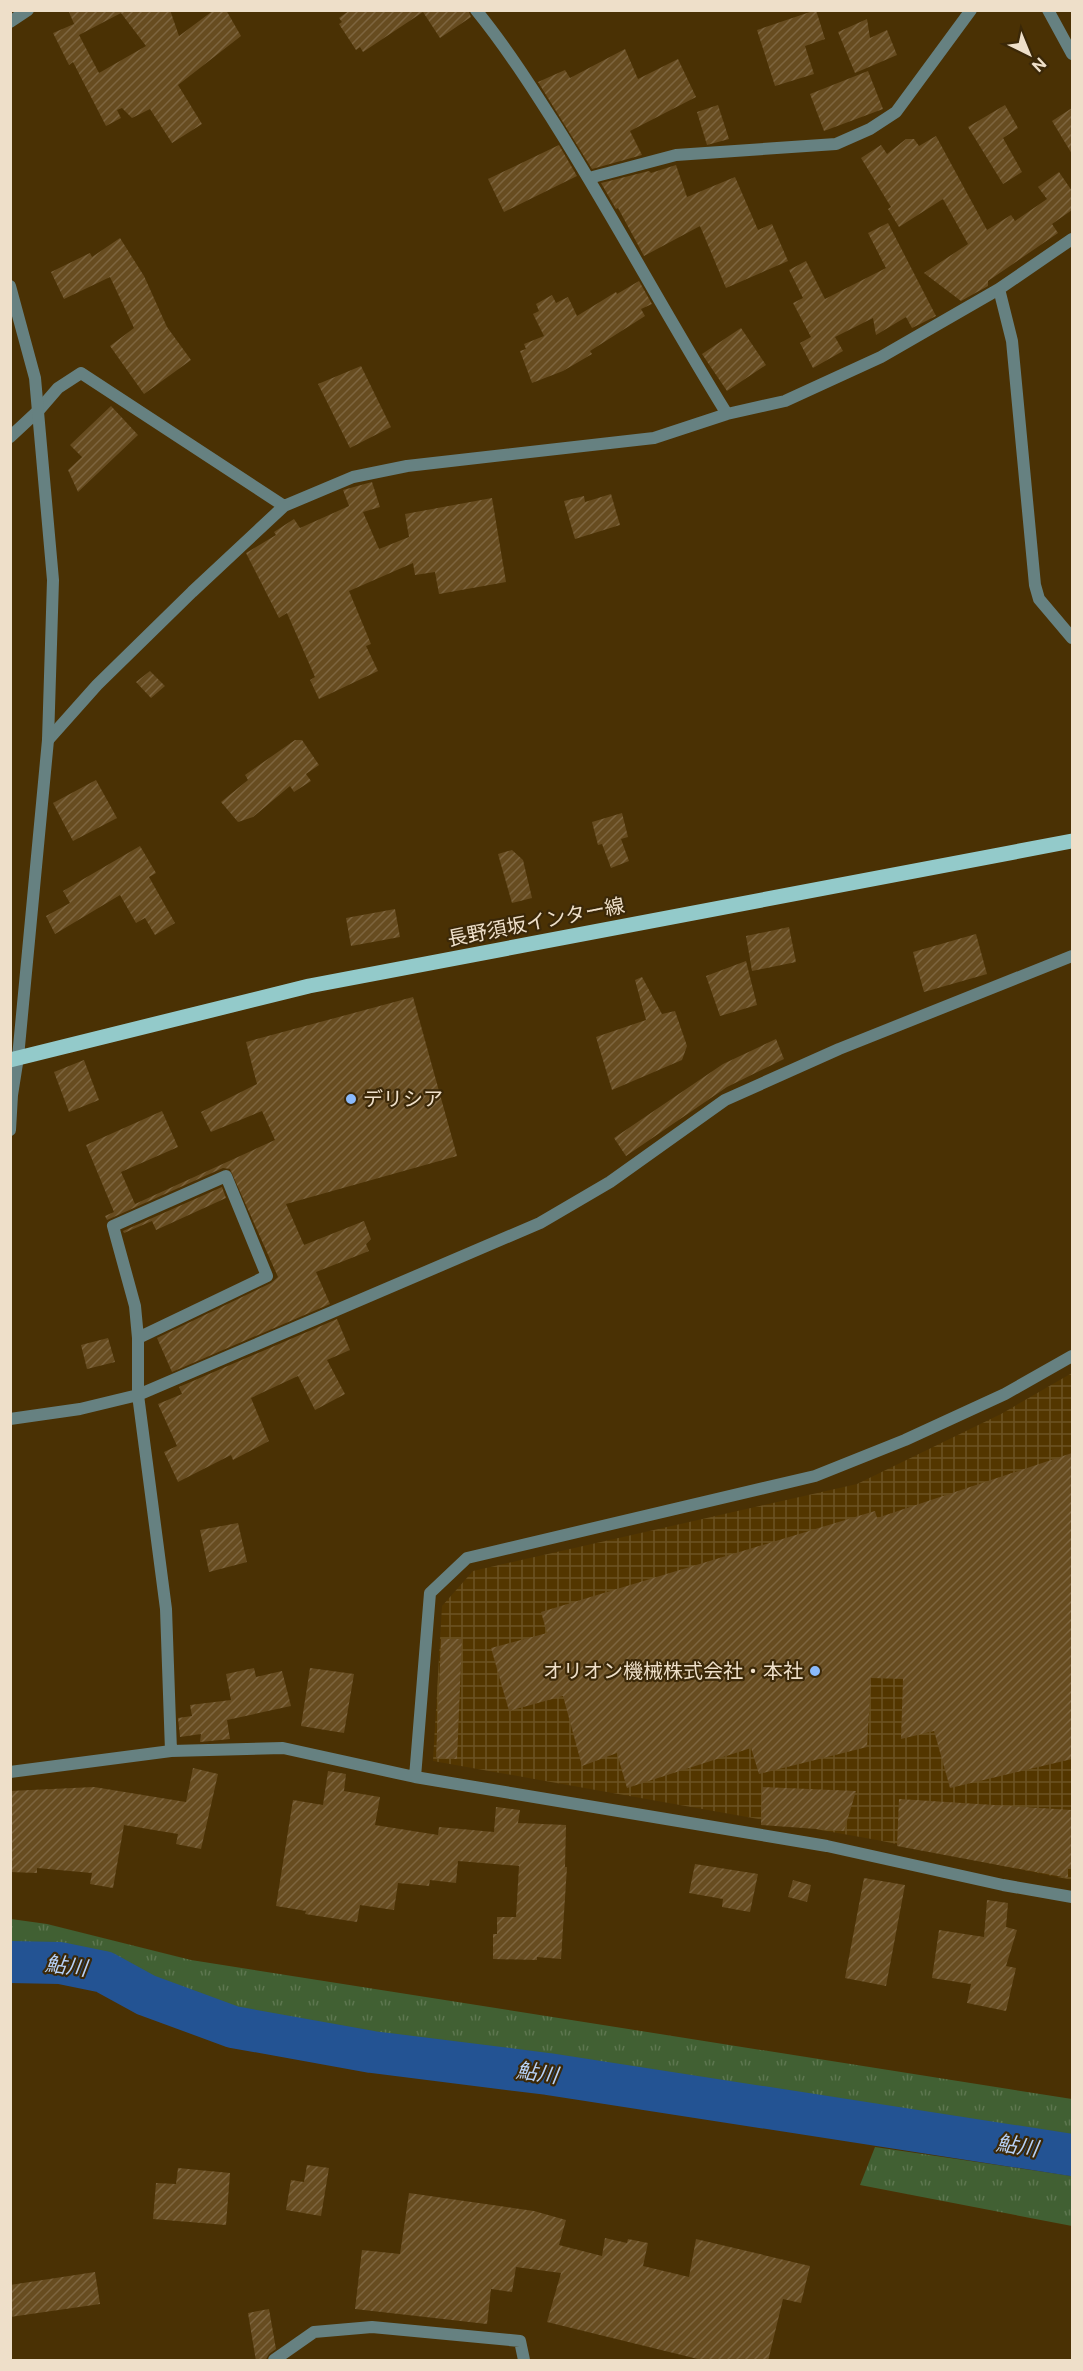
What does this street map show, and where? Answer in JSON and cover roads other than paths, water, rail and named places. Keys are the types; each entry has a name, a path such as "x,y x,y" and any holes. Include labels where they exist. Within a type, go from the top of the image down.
{"main road":[{"name":"長野須坂インター線","path":"14,1058 309,987 1072,841"}],"street":[{"path":"10,22 28,10"},
{"path":"476,10 507,48 589,178 684,345 727,414"},
{"path":"589,178 676,155 836,144 870,129 896,112 971,10"},
{"path":"1048,10 1072,54"},
{"path":"48,741 97,685 192,591 284,507 353,477 407,466 654,438 727,414 785,401 881,357 999,289 1072,239"},
{"path":"10,286 35,378 53,580 48,741 14,1058 10,1130"},
{"path":"999,289 1012,341 1035,585 1039,599 1072,638"},
{"path":"10,437 39,410 58,388 81,373 284,507"},
{"path":"10,1419 80,1409 138,1395 540,1223 610,1182 725,1100 839,1048 1072,956"},
{"path":"138,1338 267,1276 226,1176 113,1226 135,1306 138,1338 138,1395 166,1609 171,1751"},
{"path":"415,1777 430,1593 467,1558 815,1476 905,1440 1005,1394 1072,1356"},
{"path":"10,1772 171,1751 283,1748 415,1777 827,1846 1072,1898"},
{"path":"274,2361 314,2332 372,2327 520,2342 524,2361"}],"waterway":[{"name":"鮎川","path":"10,1962 60,1963 104,1972 146,1995 233,2027 372,2052 548,2074 1072,2155"}],"place":[{"name":"デリシア","path":"351,1099"},
{"name":"オリオン機械株式会社・本社","path":"815,1671"}]}
